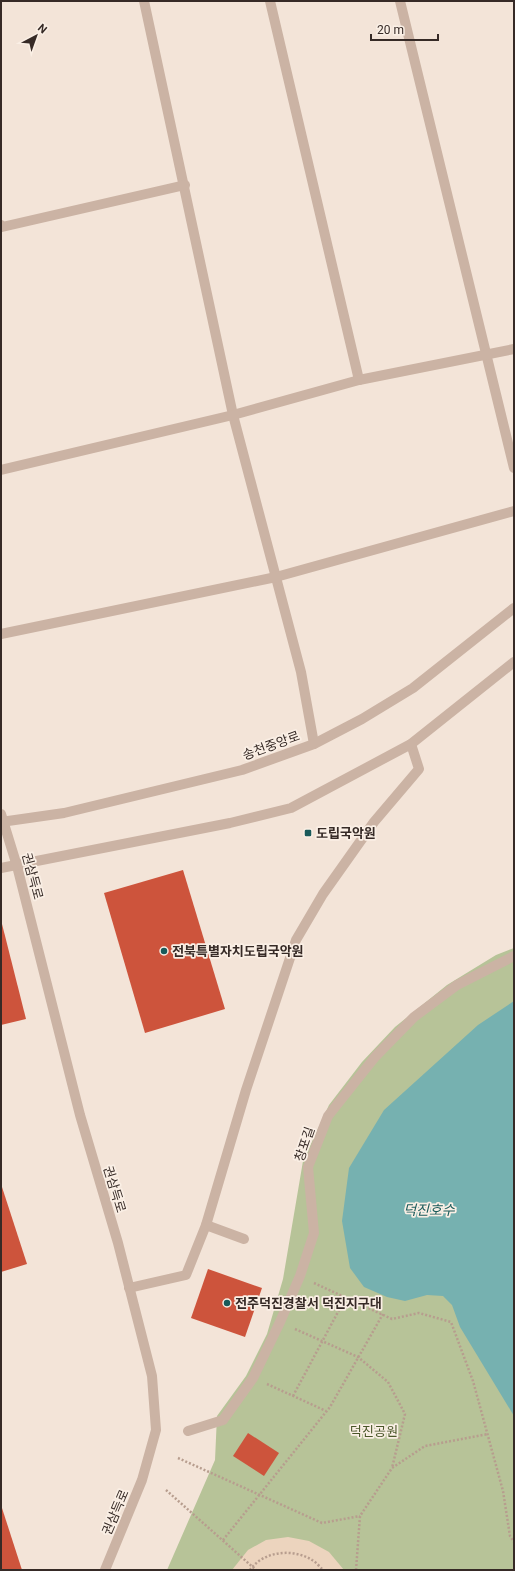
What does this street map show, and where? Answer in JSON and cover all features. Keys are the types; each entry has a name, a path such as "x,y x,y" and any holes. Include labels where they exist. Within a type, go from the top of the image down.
{"street":[{"path":"144,1 185,185 233,415 301,672 314,744"},
{"path":"270,1 359,380"},
{"path":"400,1 514,468"},
{"path":"1,225 2,228 185,185"},
{"path":"1,470 233,415 359,380 514,349"},
{"path":"1,634 276,577 514,511"},
{"name":"송천중앙로","path":"2,819 64,813 242,770 314,744 362,719 413,688 514,608"},
{"path":"1,868 230,823 291,808 412,744 514,662"},
{"path":"129,1288 186,1275 206,1226 246,1090 296,940 323,894 374,822 419,768 412,744"},
{"name":"권삼득로","path":"2,819 17,866 80,1115 118,1243 152,1376 156,1430 142,1480 105,1570"},
{"name":"창포길","path":"188,1431 223,1420 253,1378 280,1322 300,1276 314,1233 308,1167 328,1116 375,1057 414,1017 457,985 514,956"},
{"path":"206,1226 244,1239"}],"path":[{"path":"300,1276 392,1319 419,1313 450,1322 474,1381 502,1491 510,1536 514,1542"},
{"path":"294,1396 324,1342 346,1297"},
{"path":"223,1540 326,1411 383,1314"},
{"path":"280,1322 358,1357 388,1382 405,1414 392,1468 360,1516 356,1570"},
{"path":"253,1378 326,1411"},
{"path":"392,1468 426,1446 488,1434"},
{"path":"178,1458 322,1523 360,1516"},
{"path":"166,1490 256,1570"},
{"path":"250,1570 252,1566 266,1557 281,1552 297,1553 312,1559 323,1570"}],"green space":[{"name":"덕진공원","path":"514,948 514,1570 167,1570 215,1460 217,1416 246,1376 267,1334 283,1279 303,1161 329,1105 362,1062 395,1027 447,985 496,955"}],"shaded area":[{"path":"288,1537 309,1541 329,1552 344,1570 232,1570 248,1550 266,1540"}],"water":[{"name":"덕진호수","path":"514,1001 514,1416 460,1327 452,1305 443,1296 427,1295 405,1301 387,1297 364,1287 350,1268 342,1221 349,1168 384,1110 478,1025"}],"building":[{"name":"전북특별자치도립국악원","path":"183,870 225,1009 145,1033 104,893"},
{"path":"1,920 26,1019 1,1025"},
{"path":"1,1184 27,1264 1,1272"},
{"name":"전주덕진경찰서 덕진지구대","path":"208,1269 262,1288 245,1337 191,1318"},
{"path":"248,1433 279,1453 264,1476 233,1456"},
{"path":"1,1505 22,1570 1,1570"}],"place":[{"name":"도립국악원","path":"308,833"},
{"name":"전북특별자치도립국악원","path":"164,951"},
{"name":"전주덕진경찰서 덕진지구대","path":"227,1303"}]}
